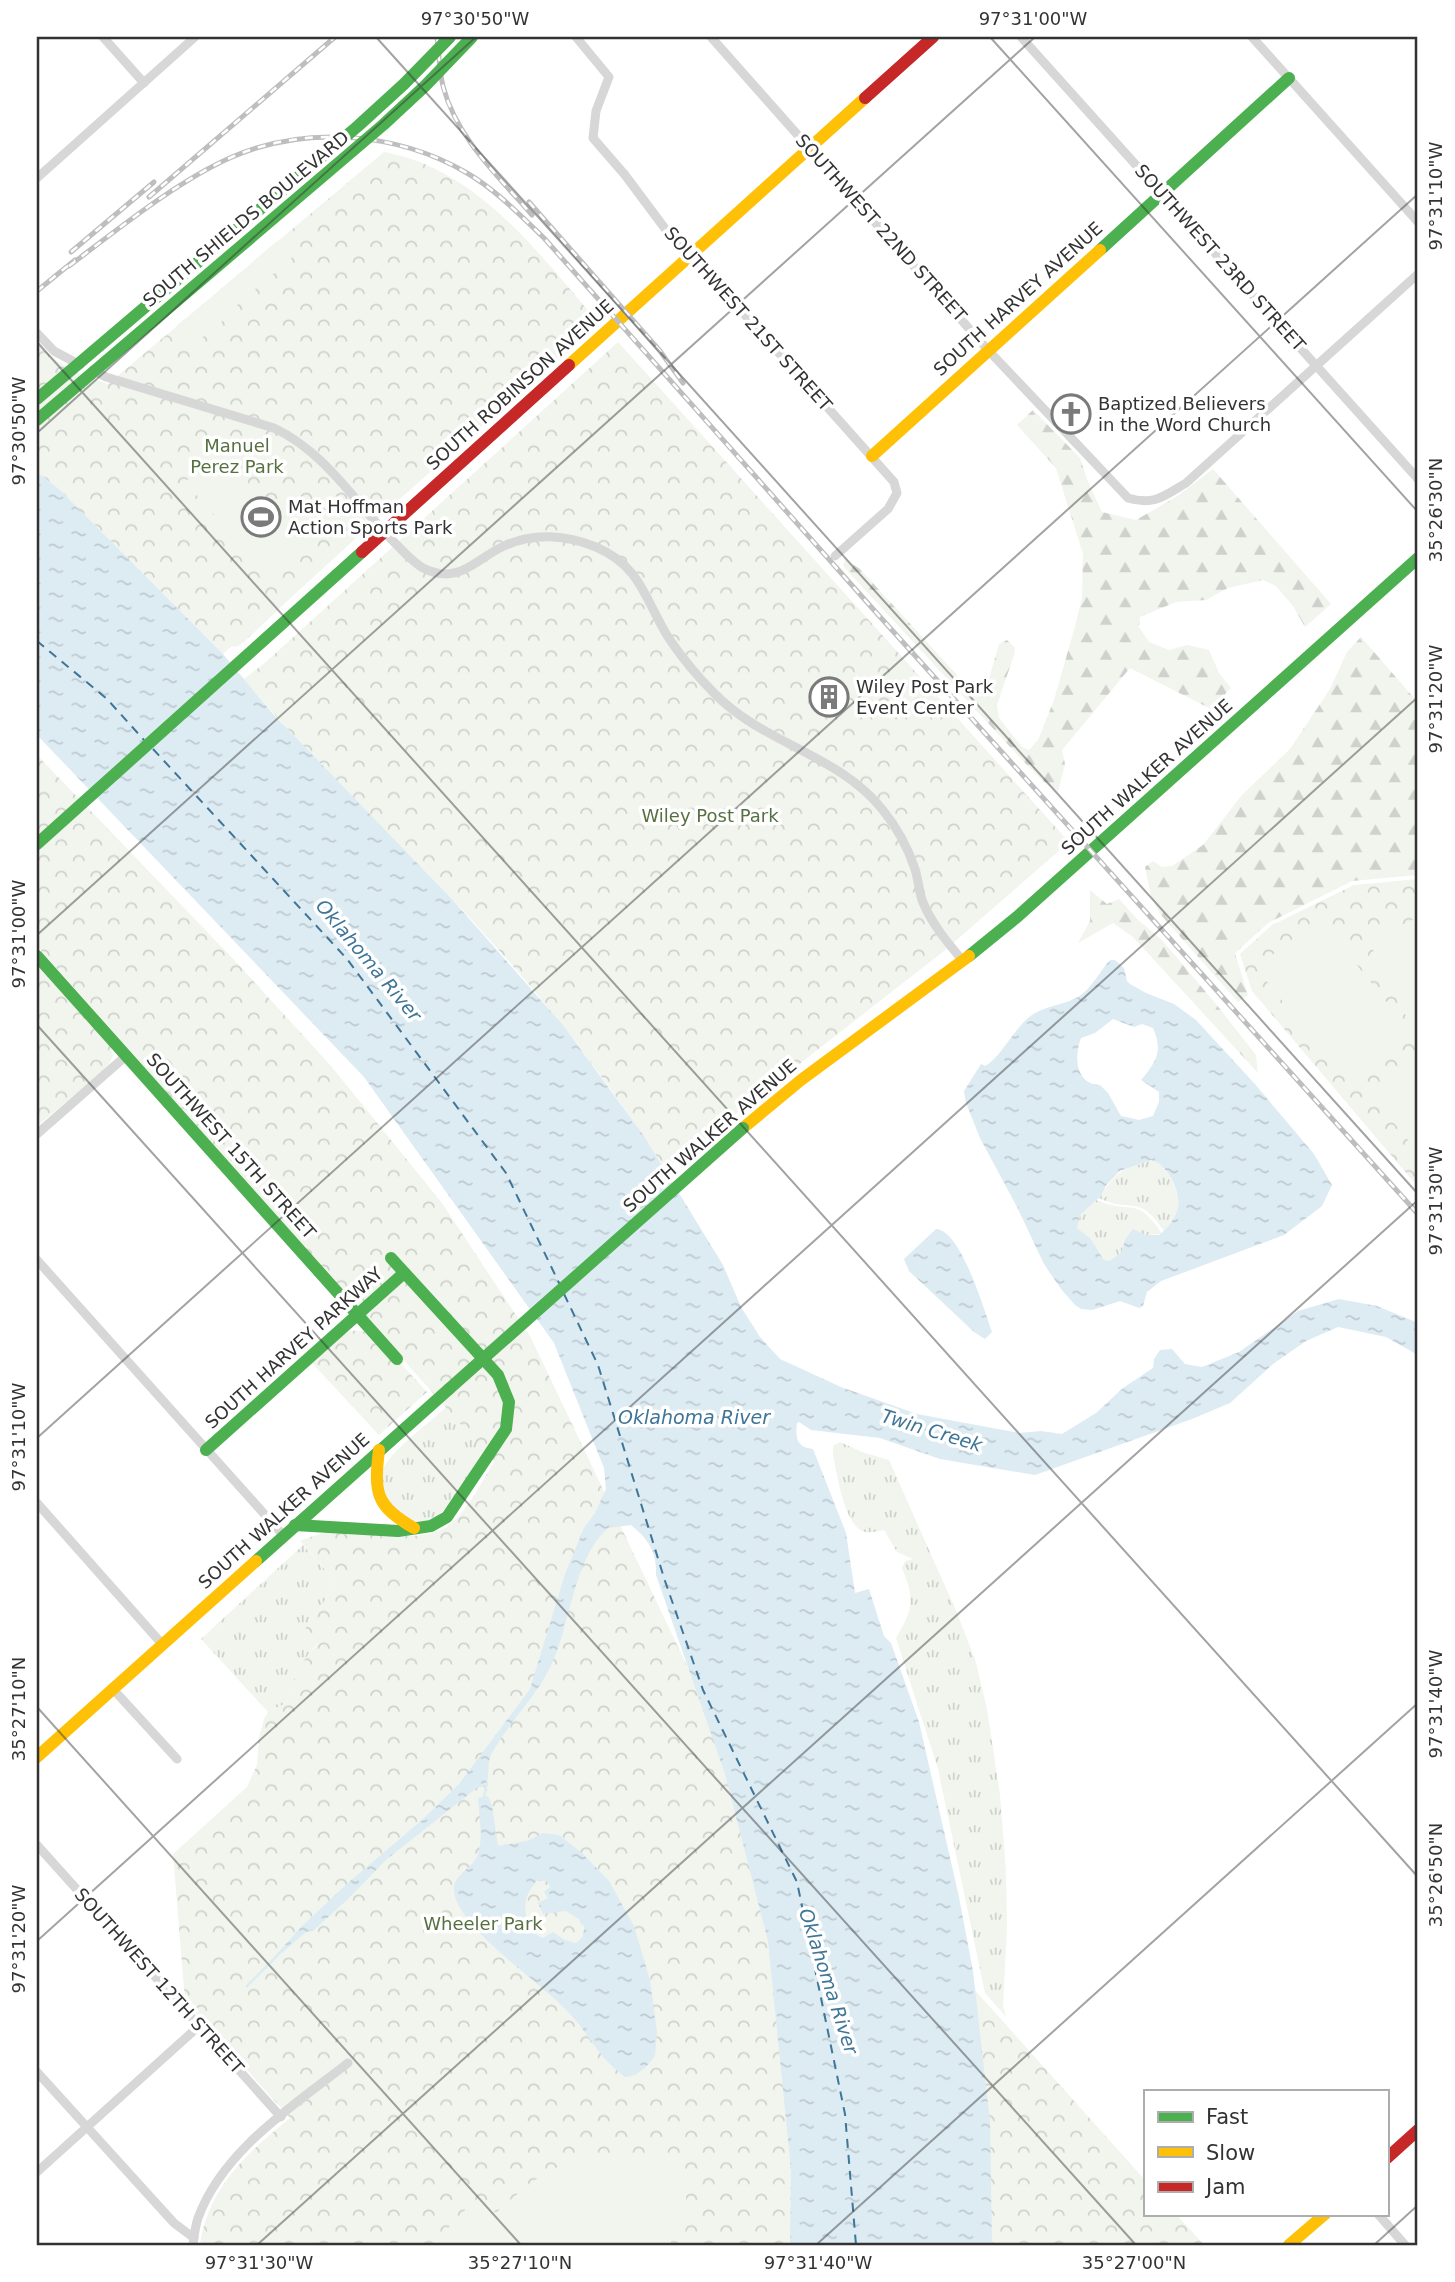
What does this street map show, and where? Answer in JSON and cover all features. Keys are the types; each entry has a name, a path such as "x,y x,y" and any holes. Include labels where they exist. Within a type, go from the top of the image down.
{"main road":[{"name":"SOUTH SHIELDS BOULEVARD","path":"37,399 358,126 450,37"},
{"name":"SOUTH SHIELDS BOULEVARD","path":"37,420 373,133 425,86 472,37"},
{"name":"SOUTH ROBINSON AVENUE","path":"37,844 933,37"},
{"name":"SOUTH HARVEY AVENUE","path":"872,456 1289,78"},
{"name":"SOUTH WALKER AVENUE","path":"39,1751 743,1128 801,1080 963,961 1092,850 1418,558"},
{"name":"SOUTHWEST 15TH STREET","path":"37,956 397,1359"},
{"path":"295,1525 398,1531 437,1524 453,1511 502,1437 509,1417 509,1402 498,1376 391,1258"},
{"name":"SOUTH HARVEY PARKWAY","path":"206,1450 404,1273"},
{"path":"379,1450 376,1483 379,1499 387,1511 414,1528"},
{"path":"1388,2157 1418,2130"},
{"path":"1289,2245 1323,2216"}],"street":[{"path":"103,37 144,83"},
{"path":"37,178 195,37"},
{"name":"SOUTHWEST 21ST STREET","path":"576,37 609,76 596,111 593,138 625,175 678,246 712,278 872,456"},
{"name":"SOUTHWEST 22ND STREET","path":"711,37 988,349 1128,498 1143,503 1158,500 1186,483 1315,364"},
{"name":"SOUTHWEST 23RD STREET","path":"1021,37 1418,479"},
{"path":"1252,37 1418,222"},
{"path":"1315,364 1418,274"},
{"path":"37,333 54,351 106,377 274,428 288,435 312,451 420,567 437,574 466,570 501,547 523,539 539,537 581,541 615,558 638,580 669,639 716,695 765,732 840,771 881,808 911,858 922,898 937,930 963,961"},
{"path":"835,556 888,509 896,497 894,482 872,456"},
{"path":"37,1134 127,1055"},
{"path":"37,1260 283,1535"},
{"path":"37,1503 162,1644"},
{"path":"112,1688 177,1759"},
{"name":"SOUTHWEST 12TH STREET","path":"37,1845 281,2117"},
{"path":"37,2172 199,2026"},
{"path":"194,2242 197,2221 203,2207 229,2165 281,2117 348,2063"},
{"path":"37,2072 194,2242"},
{"path":"1380,2216 1405,2245"}],"green space":[{"name":"Manuel Perez Park","path":"384,152 418,161 449,176 477,195 529,243 598,322 245,641 237,647 232,646 223,654 59,489 37,472 37,343 70,368 108,384"},
{"path":"277,241 292,258 265,281 250,264"},
{"path":"241,272 256,289 229,312 214,295"},
{"path":"208,300 225,319 192,346 176,327"},
{"name":"Wiley Post Park","path":"618,342 1069,842 944,951 665,1169 590,1061 507,959 293,735 244,679"},
{"path":"1033,410 1080,458 1102,512 1136,520 1176,497 1213,469 1331,604 1305,627 1293,606 1276,586 1263,580 1228,588 1206,600 1176,602 1140,617 1139,627 1149,642 1169,650 1187,645 1209,650 1219,673 1231,688 1211,709 1130,668 1062,750 1065,764 1058,792 1024,762 843,566 845,559 860,569 970,689 979,690 989,679 999,644 1007,640 1015,648 997,705 999,718 1022,747 1029,750 1038,740 1054,700 1074,630 1082,598 1083,554 1056,468 1017,425"},
{"name":"Mat Hoffman Action Sports Park","path":"215,453 233,474 254,488 258,497 291,501 311,524 312,531 297,545 296,555 271,576 265,575 262,568 185,482"},
{"path":"1361,637 1414,698 1418,695 1418,875 1352,881 1268,923 1235,953 1248,995 1238,1002 1160,914 1151,896 1145,867 1153,861 1162,867 1172,866 1203,845 1242,795 1290,749 1330,689 1347,652"},
{"name":"Wheeler Park","path":"37,755 237,963 331,1066 442,1203 531,1338 690,1672 1144,2179 1144,2216 1178,2216 1204,2245 200,2245 211,2206 232,2173 290,2118 185,2001 173,1854 247,1787 257,1765 259,1737 264,1719 268,1712 287,1703 298,1671 319,1644 305,1629 337,1583 300,1541 331,1532 413,1536 443,1529 466,1507 494,1462 37,946"},
{"path":"1418,879 1418,1187 1252,991 1240,954 1272,925 1354,885"},
{"path":"1090,890 1107,904 1119,899 1138,920 1161,939 1256,1055 1258,1073 1133,937 1113,923 1078,943 1090,921"},
{"path":"1418,917 1418,1020 1410,1024 1369,942"},
{"path":"1319,918 1413,1035 1351,1086 1256,968"},
{"path":"37,965 111,1047 112,1057 103,1071 37,1126"},
{"path":"1418,1062 1418,1152 1374,1099"},
{"path":"1151,1160 1167,1172 1177,1193 1176,1213 1164,1231 1155,1219 1140,1208 1099,1198 1120,1173"},
{"path":"1096,1200 1140,1210 1154,1222 1162,1234 1145,1235 1124,1246 1121,1253 1109,1261 1103,1259 1091,1239 1077,1228 1081,1214"},
{"path":"368,1328 427,1392 379,1435 312,1363 343,1335 364,1332"},
{"path":"446,1407 484,1450 455,1497 441,1513 422,1522 410,1520 400,1515 384,1496 382,1473 399,1448"},
{"path":"840,1442 889,1460 976,1662 987,1709 1000,1795 1006,1872 1007,1928 1003,2005 1006,2017 985,1993 938,1769 896,1638 909,1612 910,1604 909,1588 902,1568 905,1561 913,1559 897,1552 884,1530 862,1531 850,1518 842,1497 833,1455 833,1446"},
{"path":"303,1545 337,1583 305,1629 319,1643 298,1670 287,1703 268,1712 201,1639"},
{"path":"609,2154 640,2156 681,2170 684,2174 687,2206 668,2233 672,2245 432,2245 466,2209 474,2217 482,2211 497,2212 548,2172 575,2161"}],"water":[{"name":"Oklahoma River","path":"37,472 59,489 223,654 273,714 450,897 562,1024 644,1136 723,1265 741,1307 760,1337 780,1359 841,1387 917,1414 1019,1433 1041,1431 1062,1434 1096,1413 1123,1388 1153,1368 1154,1359 1160,1350 1172,1349 1185,1364 1202,1367 1239,1352 1298,1311 1339,1299 1377,1306 1418,1323 1418,1355 1386,1337 1338,1327 1306,1341 1273,1364 1230,1403 1035,1475 940,1459 880,1438 811,1430 797,1423 798,1441 803,1447 813,1449 846,1533 855,1593 869,1589 884,1636 891,1643 919,1722 973,1971 990,2122 992,2245 790,2245 791,2169 768,1941 725,1774 656,1575 653,1553 647,1541 631,1525 608,1528 588,1556 580,1572 553,1661 540,1686 491,1755 485,1786 478,1787 386,1860 314,1930 306,1932 274,1957 300,1928 349,1882 422,1820 459,1784 530,1689 565,1574 584,1528 595,1513 606,1489 604,1468 554,1343 364,1077 37,735"},
{"path":"1110,960 1115,960 1124,968 1130,984 1174,1004 1196,1020 1314,1154 1332,1185 1322,1206 1284,1235 1161,1281 1147,1292 1143,1306 1139,1308 1120,1301 1092,1310 1081,1309 1075,1305 1044,1264 980,1138 964,1091 981,1064 985,1066 996,1057 1028,1018 1040,1010 1083,994","holes":["1113,1019 1134,1027 1142,1024 1153,1028 1158,1043 1157,1056 1141,1080 1159,1092 1159,1102 1153,1116 1139,1120 1121,1116 1108,1093 1100,1085 1086,1080 1078,1068 1081,1038 1095,1033","1151,1160 1162,1167 1172,1179 1178,1201 1175,1215 1159,1235 1145,1235 1133,1229 1126,1238 1121,1253 1109,1261 1103,1259 1091,1239 1077,1228 1081,1214 1101,1196 1107,1184 1120,1171"]},
{"path":"936,1229 954,1242 963,1256 992,1332 985,1339 974,1332 909,1271 904,1259"},
{"path":"488,1796 498,1846 527,1841 543,1833 559,1835 582,1853 609,1881 634,1926 650,1980 657,2032 655,2056 635,2075 626,2077 617,2071 570,2014 486,1939 459,1906 454,1886 477,1857 479,1850 478,1798","holes":["536,1881 547,1881 550,1887 544,1892 548,1898 538,1903 543,1914 566,1911 579,1919 584,1931 582,1938 576,1943 553,1932 543,1938 530,1927 525,1909 528,1893"]}],"waterway":[{"path":"484,1797 487,1783"},
{"path":"247,1986 277,1956"}],"ferry route":[{"path":"37,641 107,699 144,740"},
{"path":"153,749 347,959 506,1173 560,1285"},
{"path":"564,1294 598,1365 665,1581 703,1690 797,1882 845,2114 856,2245"}],"railway":[{"path":"149,197 335,37"},
{"path":"437,37 443,86 458,122 480,155 532,215"},
{"path":"69,266 148,207 211,167 260,147 290,140 320,137 381,141 440,159 488,187 544,238 873,609 1418,1214"},
{"path":"71,252 154,182"},
{"path":"529,202 660,351 683,383"},
{"path":"37,291 75,260"}],"traffic: fast":[{"path":"37,399 358,126 450,37"},
{"path":"37,420 383,125 472,37"},
{"path":"1100,250 1289,78"},
{"path":"37,844 362,552"},
{"path":"969,956 1017,917 1418,558"},
{"path":"37,956 397,1359"},
{"path":"449,1389 743,1128"},
{"path":"295,1525 398,1531 431,1526 447,1517 506,1429 509,1402 498,1375 391,1258"},
{"path":"206,1450 404,1273"},
{"path":"256,1561 449,1389"}],"traffic: slow":[{"path":"569,365 865,98"},
{"path":"872,456 1100,250"},
{"path":"743,1128 801,1080 969,956"},
{"path":"379,1450 377,1477 384,1505 414,1528"},
{"path":"37,1757 256,1561"},
{"path":"1289,2245 1323,2216"}],"traffic: jam":[{"path":"865,98 933,37"},
{"path":"362,552 569,365"},
{"path":"1388,2157 1418,2130"}],"place":[{"name":"Baptized Believers in the Word Church","path":"1071,414"},
{"name":"Mat Hoffman Action Sports Park","path":"261,517"},
{"name":"Wiley Post Park Event Center","path":"829,697"}],"water label":[{"name":"Twin Creek","path":"932,1430"}]}
